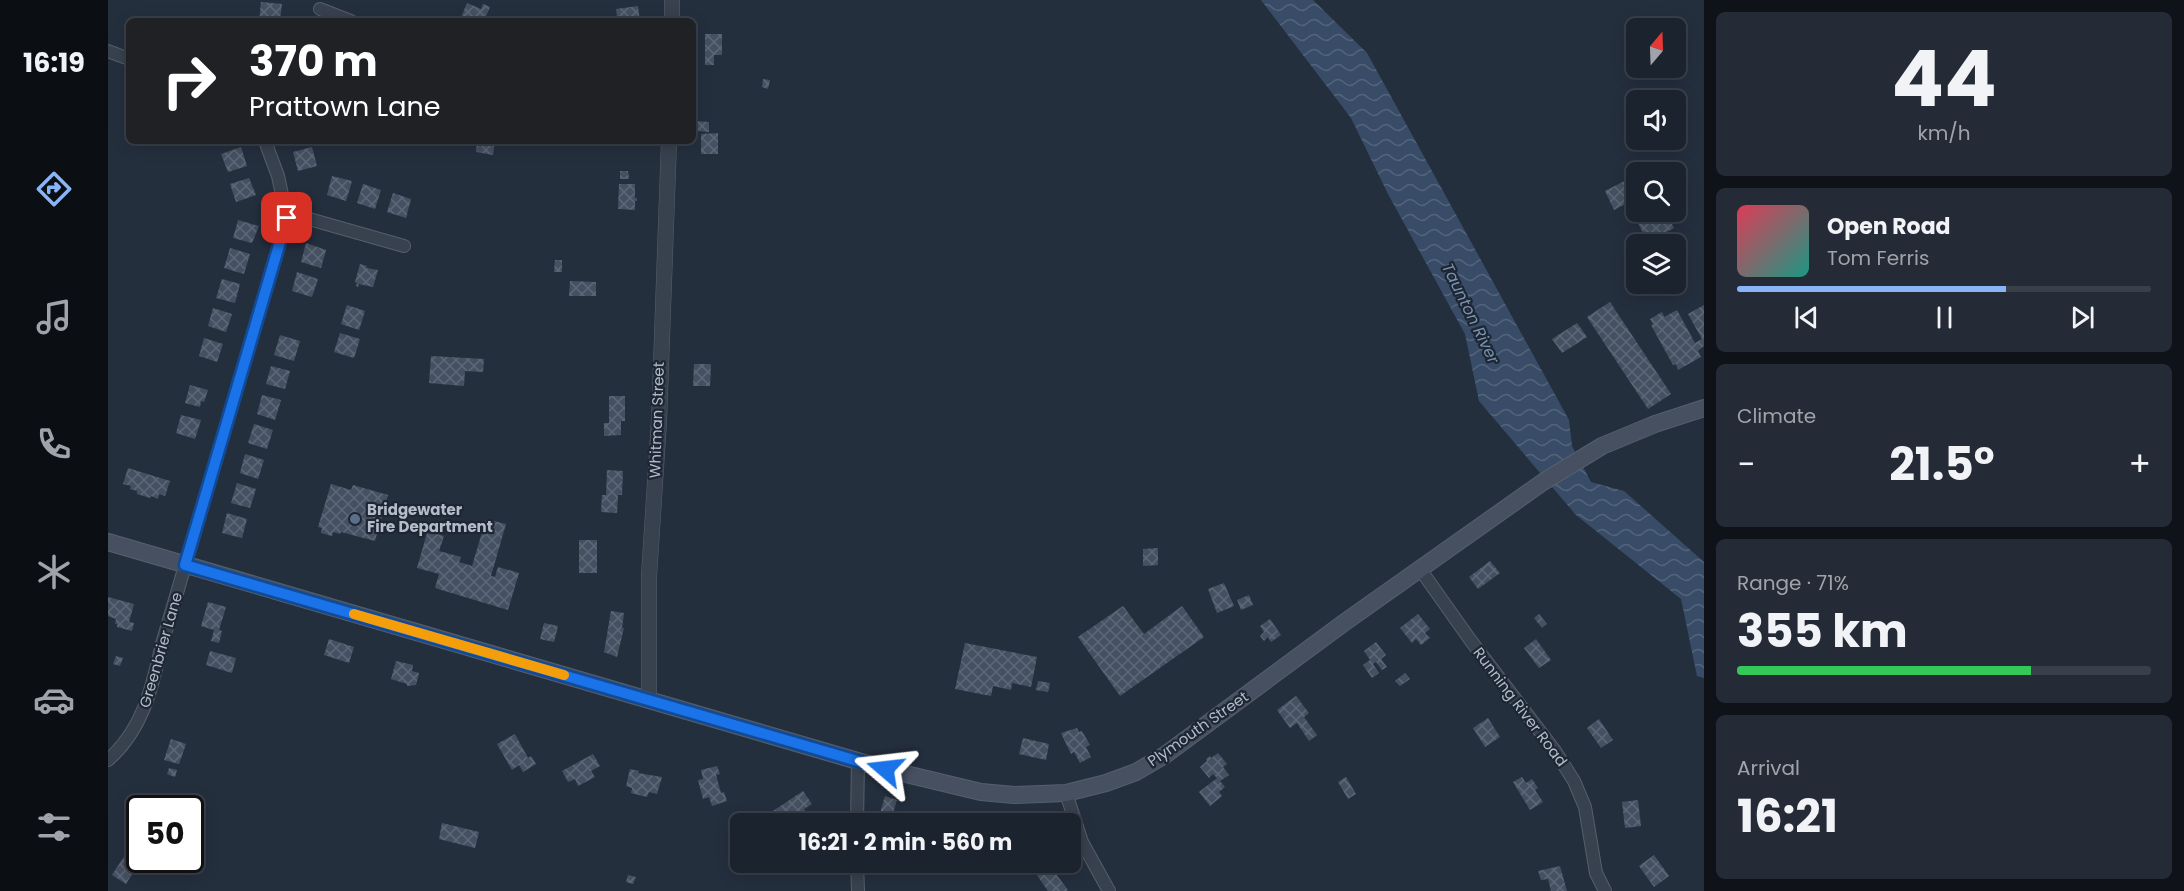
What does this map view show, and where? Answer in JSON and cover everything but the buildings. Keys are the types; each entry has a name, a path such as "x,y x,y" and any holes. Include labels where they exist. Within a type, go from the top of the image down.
{"main road":[{"name":"Plymouth Street","path":"108,542 858,761 981,792 1014,795 1066,793 1120,778 1165,755 1345,622 1543,482 1585,456 1631,433 1704,408"}],"street":[{"path":"672,0 672,18"},
{"path":"320,9 343,18"},
{"path":"108,51 126,58"},
{"path":"267,144 278,176 287,218 302,217 404,246"},
{"name":"Whitman Street","path":"649,699 649,587 659,421 669,144"},
{"name":"Greenbrier Lane","path":"108,760 129,737 141,717 150,694 162,644 287,218"},
{"name":"Running River Road","path":"1420,569 1555,751 1570,775 1585,807 1596,873 1605,891"},
{"path":"857,813 858,761"},
{"path":"1066,793 1082,842 1109,891"},
{"path":"857,873 858,891"}],"water":[{"name":"Taunton River","path":"1261,0 1313,0 1367,53 1569,420 1572,446 1591,482 1624,491 1704,562 1704,678 1697,676 1681,599 1576,515 1479,401 1465,334 1388,194 1351,118"}],"slow traffic":[{"path":"354,614 564,675"}],"place":[{"name":"Bridgewater Fire Department","path":"355,519"}],"route":[{"path":"287,218 185,565 885,769"}]}
